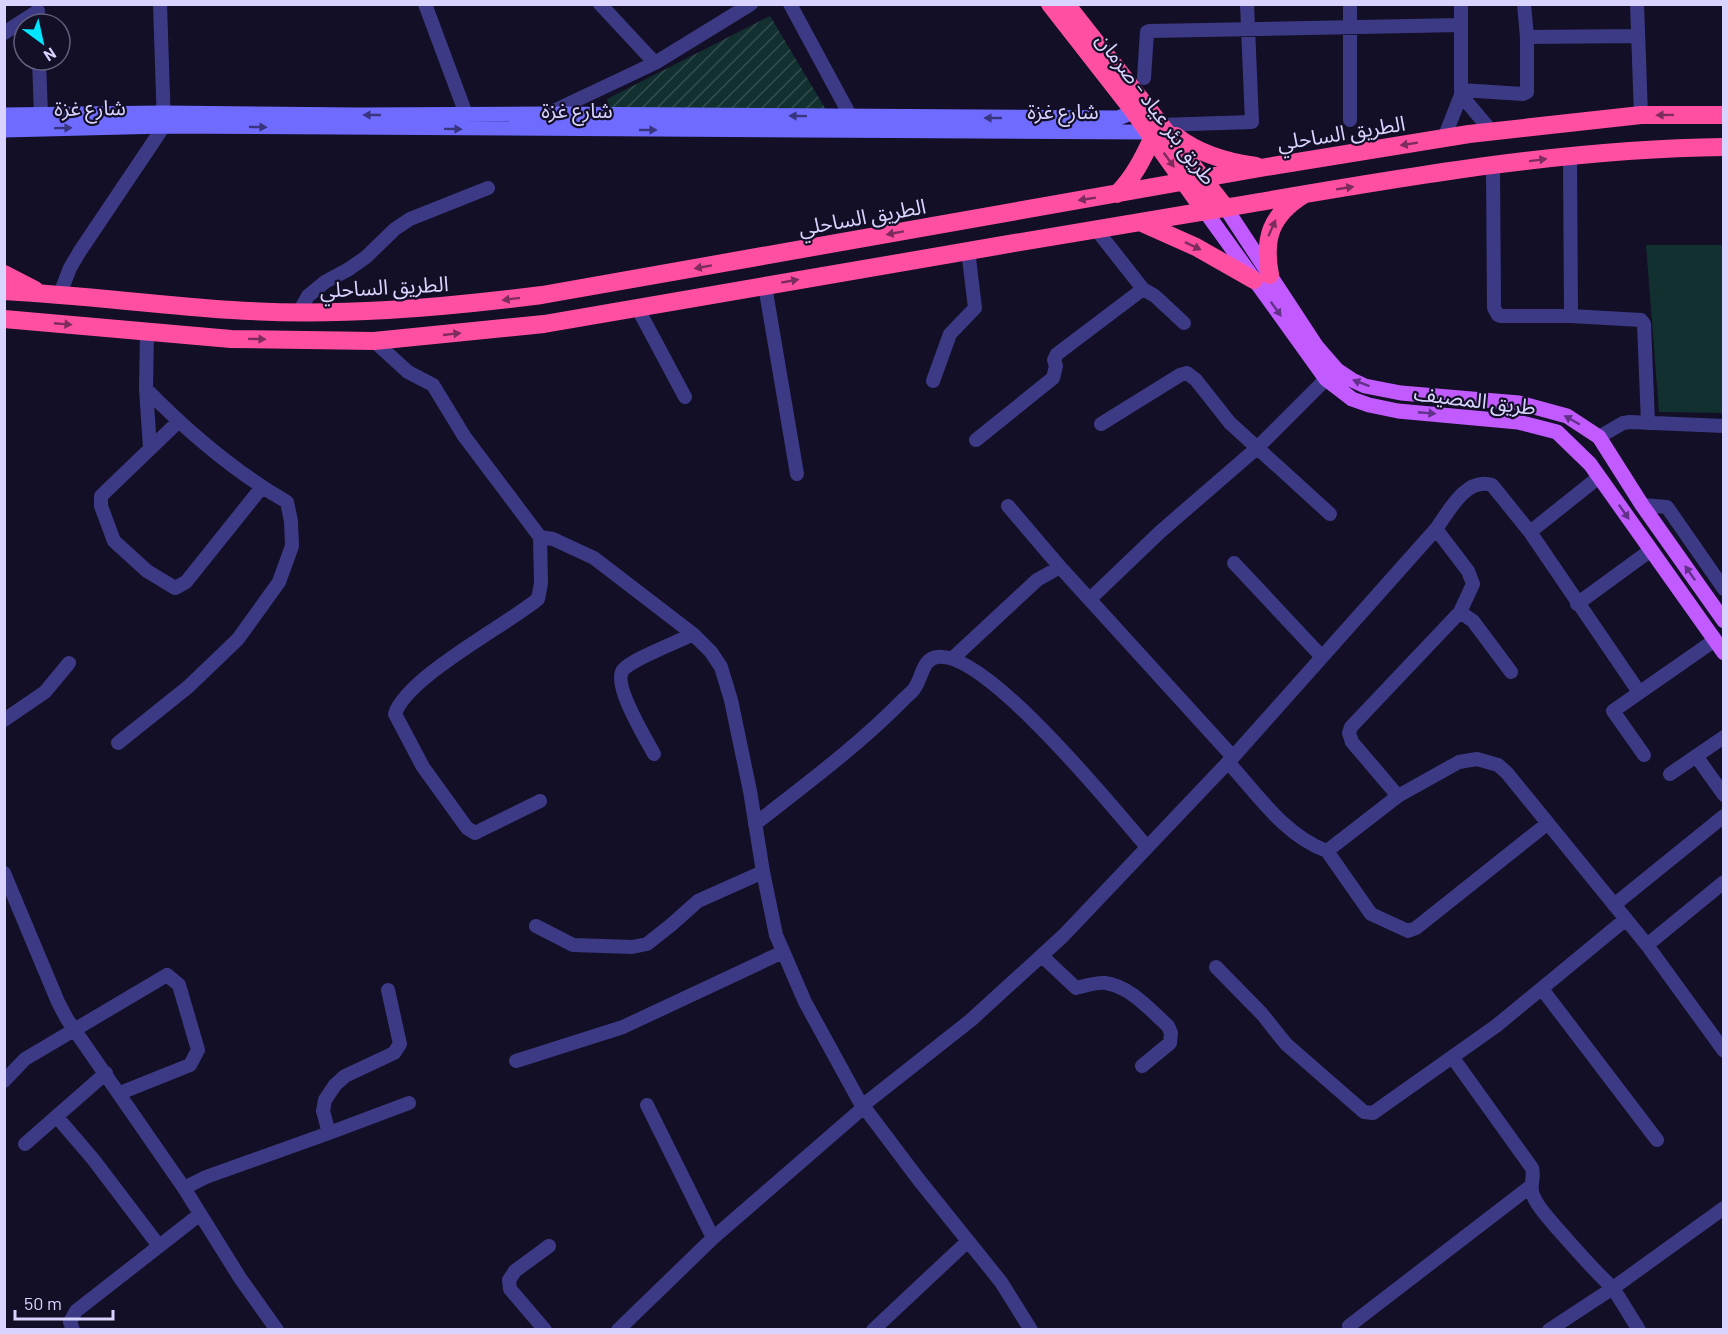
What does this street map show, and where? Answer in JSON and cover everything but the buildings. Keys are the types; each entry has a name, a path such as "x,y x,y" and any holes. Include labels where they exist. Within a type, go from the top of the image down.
{"highway":[{"name":"طريق بئر عياد - صرمان","path":"1056,5 1132,109 1205,179 1225,207"},
{"name":"طريق بئر عياد - صرمان","path":"1056,5 1154,131 1205,210"},
{"name":"الطريق الساحلي","path":"4,291 232,310 299,312 466,305 542,296 1266,167 1444,138 1641,116 1724,115"},
{"path":"1117,194 1138,170 1154,131 1212,156 1266,167"},
{"path":"4,319 231,339 374,341 544,324 1095,228 1305,194 1570,156 1656,148 1724,147"},
{"path":"1140,222 1262,277 1268,237 1276,219 1289,204 1305,194"},
{"path":"4,274 39,293"},
{"path":"231,339 232,310"}],"main road":[{"name":"طريق المصيف","path":"1225,207 1262,277 1326,379 1352,399 1370,405 1398,411 1518,422 1557,432 1590,464 1719,646"},
{"name":"طريق المصيف","path":"1205,210 1317,347 1337,370 1352,380 1365,386 1401,393 1519,403 1567,416 1599,437 1642,505 1724,621"}],"street":[{"path":"60,294 75,260 163,119 160,4"},
{"path":"424,4 466,114"},
{"path":"600,4 654,63"},
{"path":"790,4 851,117"},
{"path":"1154,131 1252,122 1247,4"},
{"path":"1350,4 1350,120"},
{"path":"1444,138 1461,93 1461,4"},
{"path":"1461,93 1524,94 1527,92 1527,38 1524,4"},
{"path":"1637,4 1641,116"},
{"path":"536,129 545,114 654,63 750,5"},
{"path":"4,33 38,10"},
{"path":"1144,78 1147,32 1149,31 1461,26"},
{"path":"1527,38 1637,36"},
{"path":"39,72 41,115"},
{"path":"1461,93 1492,132"},
{"name":"شارع غزة","path":"4,130 163,119 466,114 1118,118 1126,115 1132,109"},
{"name":"شارع غزة","path":"4,115 536,129 1154,131"},
{"path":"1570,156 1571,316"},
{"path":"1493,166 1495,312 1501,316 1571,316 1643,321 1648,423"},
{"path":"299,312 308,296 325,282 366,257 395,229 410,219 488,188"},
{"path":"1095,228 1143,289 1157,298 1184,323"},
{"path":"933,381 950,334 975,308 968,250"},
{"path":"765,286 797,474"},
{"path":"976,440 1053,378 1056,366 1054,360 1057,354 1143,289"},
{"path":"638,309 685,398"},
{"path":"147,332 146,389 150,448"},
{"path":"374,341 408,372 433,385 464,436 540,537 541,583 538,599 426,675 398,704 395,714 423,767 467,828 475,833 540,801"},
{"path":"1101,424 1180,375 1187,373 1193,376 1230,423 1330,514"},
{"path":"1090,599 1160,532 1257,448 1326,379"},
{"path":"118,743 188,687 238,639 279,582 292,546 291,521 287,502 262,487 178,422 146,389"},
{"path":"178,422 101,496 101,506 114,541 147,571 175,588 186,582 262,487"},
{"path":"1599,437 1623,423 1724,426"},
{"path":"1530,532 1599,477"},
{"path":"618,1329 713,1238 863,1106 971,1020 1042,956 1230,760 1436,529 1463,493 1474,485 1485,483 1492,485 1530,532 1639,692"},
{"path":"1642,505 1667,507 1724,588"},
{"path":"1008,506 1290,831 1327,851 1371,914 1408,931 1416,928 1548,823"},
{"path":"1398,796 1352,742 1349,733 1351,727 1460,612 1473,584 1468,571 1436,529"},
{"path":"540,537 553,538 594,558 693,634 717,659 727,682 750,791 754,824 776,935 805,1002 863,1106 1010,1294 1031,1329"},
{"path":"1577,604 1651,550"},
{"path":"1234,563 1322,657"},
{"path":"952,659 1037,580 1060,567"},
{"path":"1460,612 1473,621 1511,672"},
{"path":"654,754 623,693 620,680 622,671 632,663 693,634"},
{"path":"1644,755 1613,712 1639,692 1719,646"},
{"path":"754,824 851,749 882,721 915,688 927,662 937,657 952,659 995,684 1011,698 1076,766 1147,847"},
{"path":"4,720 45,692 69,663"},
{"path":"1670,774 1724,737"},
{"path":"1696,756 1724,795"},
{"path":"1327,851 1398,796 1458,762 1478,759 1498,765 1507,772 1647,945 1724,1051"},
{"path":"1614,905 1724,816"},
{"path":"536,926 573,945 632,947 647,944 698,901 763,872"},
{"path":"4,873 58,1002 74,1029 184,1188 240,1278 278,1329"},
{"path":"1647,945 1724,882"},
{"path":"1216,967 1299,1056 1369,1114 1377,1111 1453,1058 1542,989 1626,919"},
{"path":"516,1061 623,1027 783,952"},
{"path":"1042,956 1076,988 1103,983 1118,986 1130,993 1168,1026 1171,1033 1170,1043 1142,1066"},
{"path":"4,1080 25,1059 167,975 178,985 198,1050 190,1065 120,1093"},
{"path":"1542,989 1657,1140"},
{"path":"329,1133 323,1111 325,1100 335,1085 345,1076 394,1053 400,1044 388,990"},
{"path":"1453,1058 1532,1168 1533,1197 1541,1209 1594,1271 1613,1288 1639,1329"},
{"path":"25,1144 106,1073"},
{"path":"184,1188 206,1177 408,1103"},
{"path":"647,1105 713,1238"},
{"path":"57,1117 93,1159 159,1246"},
{"path":"1349,1326 1531,1186"},
{"path":"1549,1329 1613,1288 1723,1211"},
{"path":"73,1329 70,1322 76,1311 199,1215"},
{"path":"873,1329 968,1241"},
{"path":"545,1329 510,1289 509,1280 516,1271 549,1246"}],"green space":[{"path":"770,16 828,113 610,111 607,99"},
{"path":"1646,245 1723,245 1723,413 1659,412"}]}
